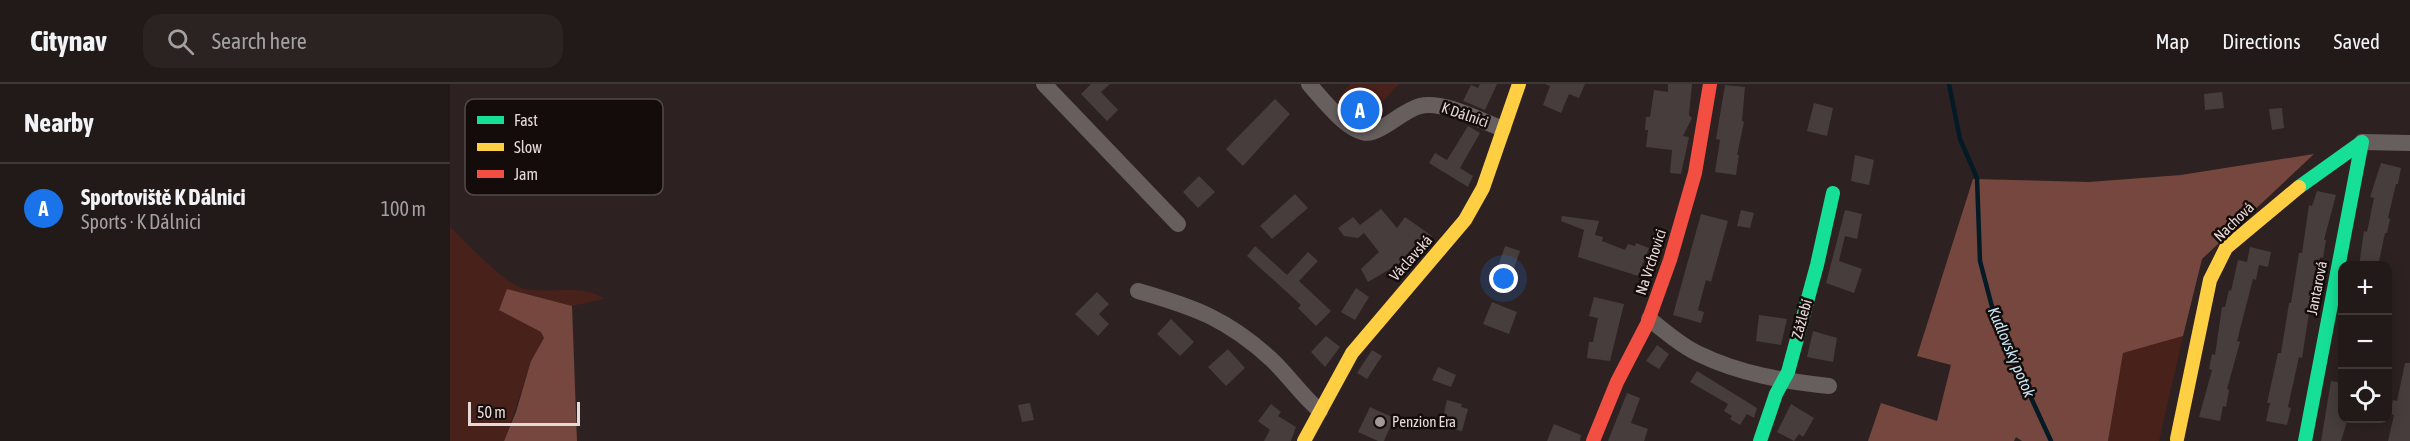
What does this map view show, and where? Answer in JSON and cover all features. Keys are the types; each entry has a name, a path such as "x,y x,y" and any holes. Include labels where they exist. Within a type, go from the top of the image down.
{"street":[{"path":"1044,84 1178,224"},
{"name":"K Dálnici","path":"1309,84 1340,118 1357,132 1371,133 1420,106 1438,105 1503,129"},
{"name":"Václavská","path":"1304,441 1352,353 1381,316 1465,220 1483,188 1519,84"},
{"name":"Na Vrchovici","path":"1593,441 1620,375 1649,319 1691,194 1706,125 1710,84"},
{"path":"2362,142 2410,143"},
{"name":"Nachová","path":"2177,439 2210,280 2226,248 2279,202 2362,142"},
{"name":"Jantarová","path":"2305,441 2362,142"},
{"name":"Zážlebí","path":"1760,441 1776,394 1788,372 1817,266 1833,193"},
{"path":"1138,291 1187,304 1229,325 1273,361 1320,411"},
{"path":"1649,319 1697,353 1735,369 1783,381 1829,387"}],"shaded area":[{"path":"1350,84 1399,84 1366,119 1358,120 1336,101"},
{"path":"2314,154 2202,259 2183,336 2123,353 2108,441 2022,441 2016,437 2014,441 1868,441 1881,403 1937,421 1951,365 1917,356 1973,179 2089,182 2181,175"},
{"path":"450,227 495,270 522,288 576,290 596,294 604,299 572,306 507,290 499,310 541,332 544,338 537,350 504,441 450,441"},
{"path":"507,289 572,306 577,441 504,441 516,412 531,361 544,338 541,332 499,310"},
{"path":"2183,336 2159,441 2108,441 2123,353"}],"building":[{"path":"1091,84 1110,84 1101,92 1118,110 1107,121 1081,94"},
{"path":"1480,84 1497,84 1485,110 1463,101 1471,85 1478,88"},
{"path":"1545,84 1585,84 1579,98 1569,94 1561,113 1543,105 1550,86"},
{"path":"1668,84 1692,84 1689,115 1692,118 1683,136 1689,137 1681,174 1670,173 1672,150 1646,147 1648,130 1645,130 1646,117 1650,117 1654,90 1668,92"},
{"path":"1725,85 1745,87 1742,121 1744,122 1737,155 1739,155 1736,175 1715,172 1720,140 1716,139"},
{"path":"2222,92 2224,108 2205,110 2204,94"},
{"path":"1275,99 1290,114 1243,166 1226,149"},
{"path":"1814,103 1833,108 1827,136 1807,131"},
{"path":"2282,108 2284,128 2272,130 2269,109"},
{"path":"1468,126 1480,133 1460,168 1473,176 1468,187 1429,163 1435,153 1447,160"},
{"path":"1855,155 1874,160 1869,185 1851,181"},
{"path":"2381,163 2401,168 2379,261 2360,261 2364,231 2367,232 2374,198 2370,197"},
{"path":"1199,176 1215,192 1198,208 1183,192"},
{"path":"2317,191 2336,195 2324,240 2326,240 2323,258 2320,257 2302,358 2299,357 2288,407 2291,408 2287,425 2266,421 2270,403 2267,403 2278,353 2281,353 2299,253 2302,253 2309,205 2312,206"},
{"path":"1295,194 1308,208 1272,239 1260,226"},
{"path":"1381,209 1397,228 1405,217 1432,236 1419,252 1368,282 1361,269 1379,252 1364,233 1358,238 1344,236 1338,228 1353,217 1360,225"},
{"path":"1741,210 1754,213 1750,228 1737,226"},
{"path":"1845,210 1862,214 1857,239 1845,236 1839,261 1862,269 1854,293 1826,283"},
{"path":"1701,214 1728,221 1711,282 1706,280 1698,310 1704,312 1701,323 1673,315"},
{"path":"1562,216 1599,221 1595,235 1603,237 1602,241 1625,250 1628,244 1635,246 1636,243 1649,248 1638,276 1578,257 1584,230 1561,221"},
{"path":"1255,246 1287,275 1308,252 1318,261 1299,281 1331,311 1316,326 1298,308 1301,305 1247,256"},
{"path":"1505,246 1520,251 1512,274 1497,269"},
{"path":"2250,247 2271,252 2268,267 2259,265 2256,280 2253,279 2237,341 2240,342 2227,389 2229,390 2226,407 2223,406 2220,421 2199,417 2212,370 2209,369 2212,354 2215,355 2222,307 2225,307 2229,290 2231,291 2238,260 2247,262"},
{"path":"1356,288 1369,297 1355,320 1341,312"},
{"path":"1097,292 1109,304 1099,314 1109,324 1098,336 1075,314"},
{"path":"1594,297 1624,304 1610,361 1587,358 1589,342 1593,342 1598,318 1589,316"},
{"path":"1492,302 1517,312 1509,334 1483,324"},
{"path":"1759,315 1787,319 1781,345 1756,341"},
{"path":"1171,319 1194,342 1180,356 1157,334"},
{"path":"1813,331 1837,338 1833,362 1807,357"},
{"path":"1326,336 1340,347 1325,367 1311,352"},
{"path":"1657,345 1669,354 1659,369 1646,361"},
{"path":"1228,349 1245,368 1226,386 1208,367"},
{"path":"1372,350 1382,356 1367,379 1357,373"},
{"path":"2405,363 2410,363 2410,441 2388,441 2394,415 2392,414 2393,400 2397,401"},
{"path":"1438,367 1456,375 1451,387 1432,380"},
{"path":"1697,371 1757,408 1754,418 1747,414 1740,425 1730,419 1732,416 1724,411 1728,404 1690,382"},
{"path":"2331,381 2338,382 2338,423 2346,423 2341,441 2321,441"},
{"path":"1627,393 1640,398 1631,423 1648,429 1644,441 1608,441"},
{"path":"1447,400 1462,404 1461,407 1468,409 1462,431 1441,426"},
{"path":"1030,403 1034,420 1022,422 1018,405"},
{"path":"1271,404 1281,412 1278,416 1296,427 1291,441 1264,441 1270,430 1258,421"},
{"path":"1791,404 1814,418 1803,437 1799,434 1794,441 1777,432"},
{"path":"1370,407 1394,418 1384,441 1378,441 1358,432"},
{"path":"1554,424 1581,435 1580,441 1547,441"}],"waterway":[{"name":"Kudlovský potok","path":"1949,84 1960,139 1977,178 1980,261 1996,322 2051,441"}],"traffic: fast":[{"path":"2299,187 2362,142"},
{"path":"2305,441 2362,142"},
{"path":"1760,441 1776,394 1788,372 1817,265 1833,193"}],"traffic: slow":[{"path":"1304,441 1352,353 1465,220 1483,188 1519,84"},
{"path":"2177,439 2210,280 2226,248 2299,187"}],"traffic: jam":[{"path":"1593,441 1617,382 1647,324 1670,260 1695,173 1710,84"}],"place":[{"name":"Sportoviště K Dálnici","path":"1360,110"},
{"name":"Penzion Era","path":"1380,422"}]}
